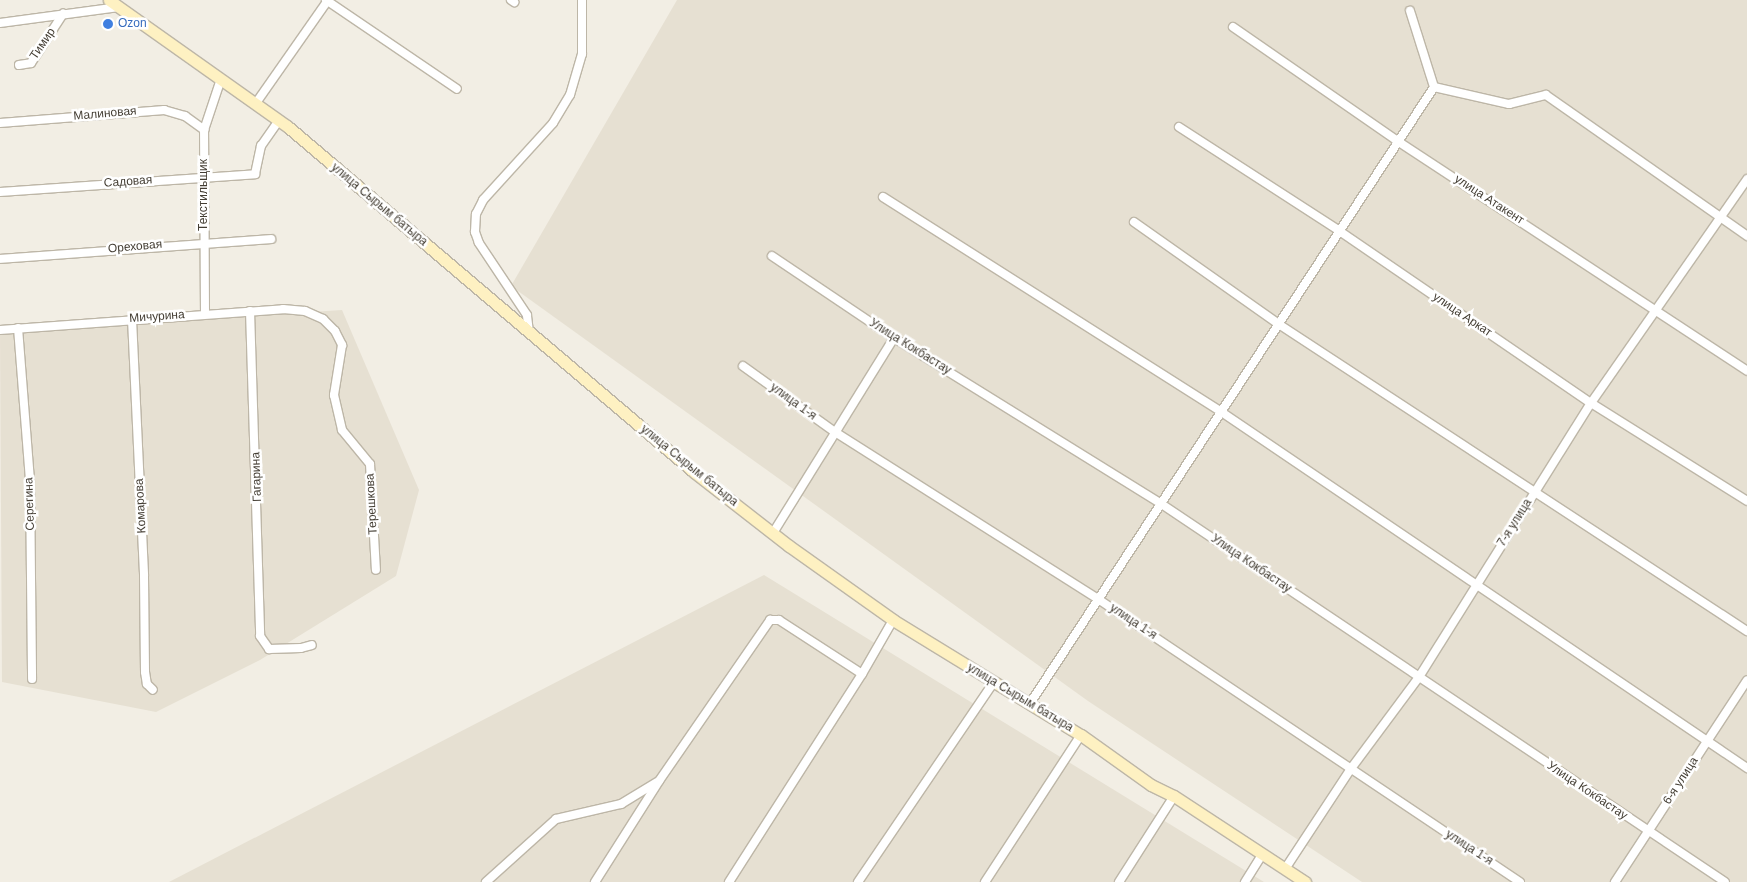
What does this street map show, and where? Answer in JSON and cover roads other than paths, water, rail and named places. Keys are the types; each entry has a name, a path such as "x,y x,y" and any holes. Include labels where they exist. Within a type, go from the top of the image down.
{"street":[{"path":"256,103 327,0 457,89"},
{"path":"528,332 527,315 479,243 475,232 476,214 483,200 553,123 570,95 582,54 582,0"},
{"path":"0,23 63,14 114,3"},
{"name":"улица Сырым батыра","path":"114,3 279,120 694,472 773,533 893,620 1029,705 1082,734 1151,785 1174,796 1305,882"},
{"path":"1410,12 1434,87"},
{"name":"Тимир","path":"19,66 31,63 63,14"},
{"name":"улица Атакент","path":"1234,27 1396,140 1747,371"},
{"name":"Текстильщик","path":"205,314 204,130 222,79"},
{"path":"1029,705 1396,140 1434,87"},
{"path":"1434,87 1509,104 1546,95 1720,219 1747,236"},
{"name":"Малиновая","path":"0,123 164,110 185,116 204,130"},
{"name":"Садовая","path":"0,192 204,176 255,174 258,172 261,146 279,120"},
{"name":"улица Аркат","path":"1179,127 1338,230 1591,403 1747,501"},
{"name":"7-я улица","path":"1285,869 1350,770 1419,677 1591,403 1747,179"},
{"path":"883,197 1220,411 1706,743 1747,768"},
{"path":"1134,222 1277,323 1747,631"},
{"name":"Ореховая","path":"0,259 271,238"},
{"name":"Улица Кокбастау","path":"772,256 894,338 1160,503 1725,882"},
{"name":"Мичурина","path":"0,330 132,318 250,311 297,309 314,313"},
{"name":"Гагарина","path":"250,311 255,378 258,629 262,643 269,649 283,650 312,644"},
{"name":"Терешкова","path":"314,313 330,326 342,345 334,395 342,430 370,464 376,570"},
{"name":"Комарова","path":"132,318 144,576 145,672 147,684 153,690"},
{"name":"Серегина","path":"18,328 30,482 32,680"},
{"path":"773,533 894,338"},
{"name":"улица 1-я","path":"743,366 836,432 1098,599 1350,770 1520,882"},
{"path":"595,882 659,781 770,620 779,620 862,674"},
{"path":"730,882 862,674 893,620"},
{"name":"6-я улица","path":"1615,882 1747,680"},
{"path":"858,882 994,682"},
{"path":"985,882 1082,734"},
{"path":"486,882 556,819 621,804 659,781"},
{"path":"1119,882 1174,796"},
{"path":"1245,882 1262,855"}],"place":[{"name":"Ozon","path":"108,24"}]}
